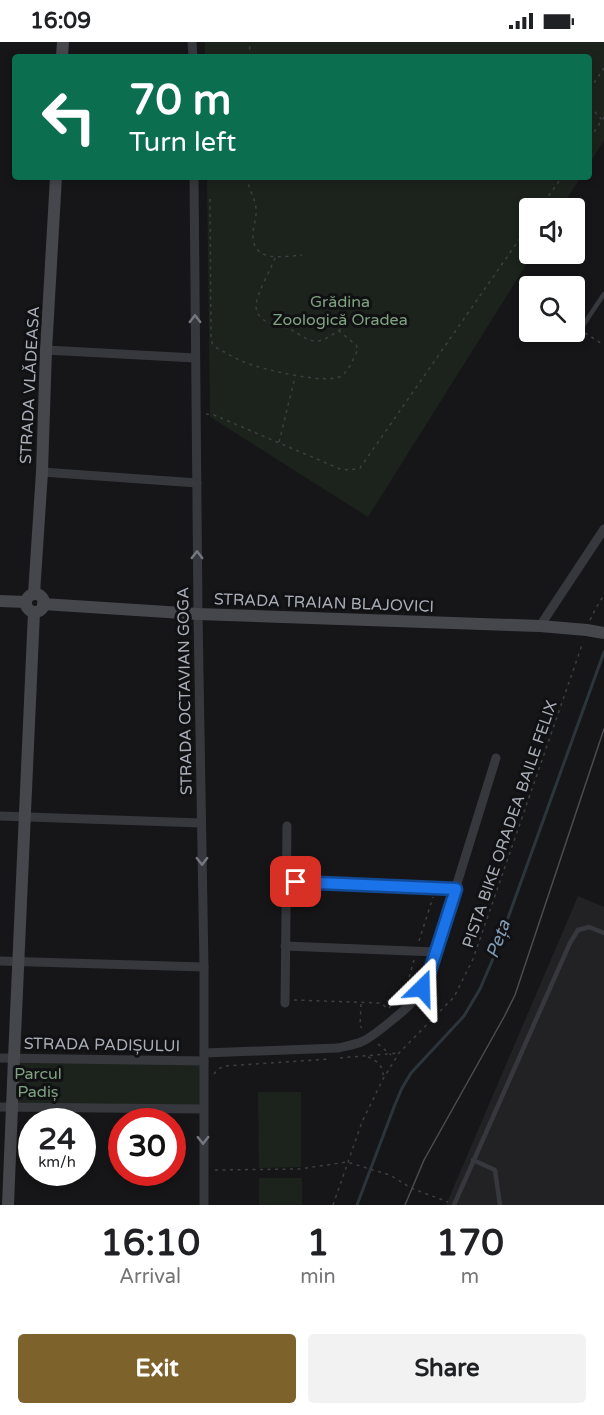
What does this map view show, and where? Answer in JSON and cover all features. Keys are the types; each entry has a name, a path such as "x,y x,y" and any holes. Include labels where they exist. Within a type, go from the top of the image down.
{"street":[{"name":"STRADA VLĂDEASA","path":"8,1205 6,1107 14,1058 56,180"},
{"name":"STRADA OCTAVIAN GOGA","path":"194,180 204,967 204,1205"},
{"path":"46,350 195,358"},
{"path":"42,472 197,483"},
{"path":"540,626 604,529"},
{"name":"STRADA TRAIAN BLAJOVICI","path":"0,601 198,614 540,626 604,633"},
{"name":"STRADA PADIȘULUI","path":"0,1058 204,1057 338,1048 361,1042 418,996 428,977 496,758"},
{"path":"0,816 201,823"},
{"path":"286,1001 287,826"},
{"path":"286,881 456,889"},
{"path":"285,946 436,952"},
{"path":"0,961 204,967"},
{"path":"6,1107 203,1109"}],"lane":[{"path":"585,322 604,294"},
{"path":"454,1205 570,943 578,930 589,927 604,933"},
{"path":"473,1160 495,1170 500,1205"}],"path":[{"path":"592,86 604,68"},
{"path":"592,108 602,120"},
{"path":"592,135 604,117"},
{"path":"248,180 256,208 253,235 255,245 264,255 275,258 302,255"},
{"path":"547,198 560,180"},
{"path":"210,199 212,343 244,362 295,376 334,379 342,376 358,349 338,330"},
{"path":"196,412 214,416 340,469 360,468 519,240"},
{"path":"275,258 257,299 256,308 260,316 268,323 291,329 302,338 320,341 351,322"},
{"path":"585,333 604,345"},
{"path":"279,442 295,376"},
{"name":"PISTA BIKE ORADEA BAILE FELIX","path":"333,1205 362,1122 383,1079 399,1053 454,997 473,959 586,630 604,595"},
{"path":"286,1001 380,1003 398,1014"},
{"path":"214,1074 225,1066 399,1053"},
{"path":"368,1056 382,1068 383,1079"},
{"path":"204,1170 299,1169 347,1162 390,1175 411,1188 454,1205"}],"shaded area":[{"path":"578,896 604,907 604,1205 446,1205"}],"green space":[{"path":"205,42 604,42 604,140 592,160 592,54 205,54"},
{"name":"Grădina Zoologică Oradea","path":"207,180 579,180 567,198 519,198 519,264 527,264 368,517 210,417"},
{"name":"Parcul Padiș","path":"14,1058 204,1061 203,1109 12,1107"},
{"path":"258,1092 301,1092 301,1167 259,1168"},
{"path":"259,1178 302,1178 302,1205 259,1205"}],"waterway":[{"name":"Peța","path":"357,1205 402,1088 411,1073 464,1016 480,989 495,954 604,652"}],"tram line":[{"path":"405,1205 424,1160 515,995 604,729"}],"route":[{"path":"296,882 456,889 428,977 422,988"}]}
